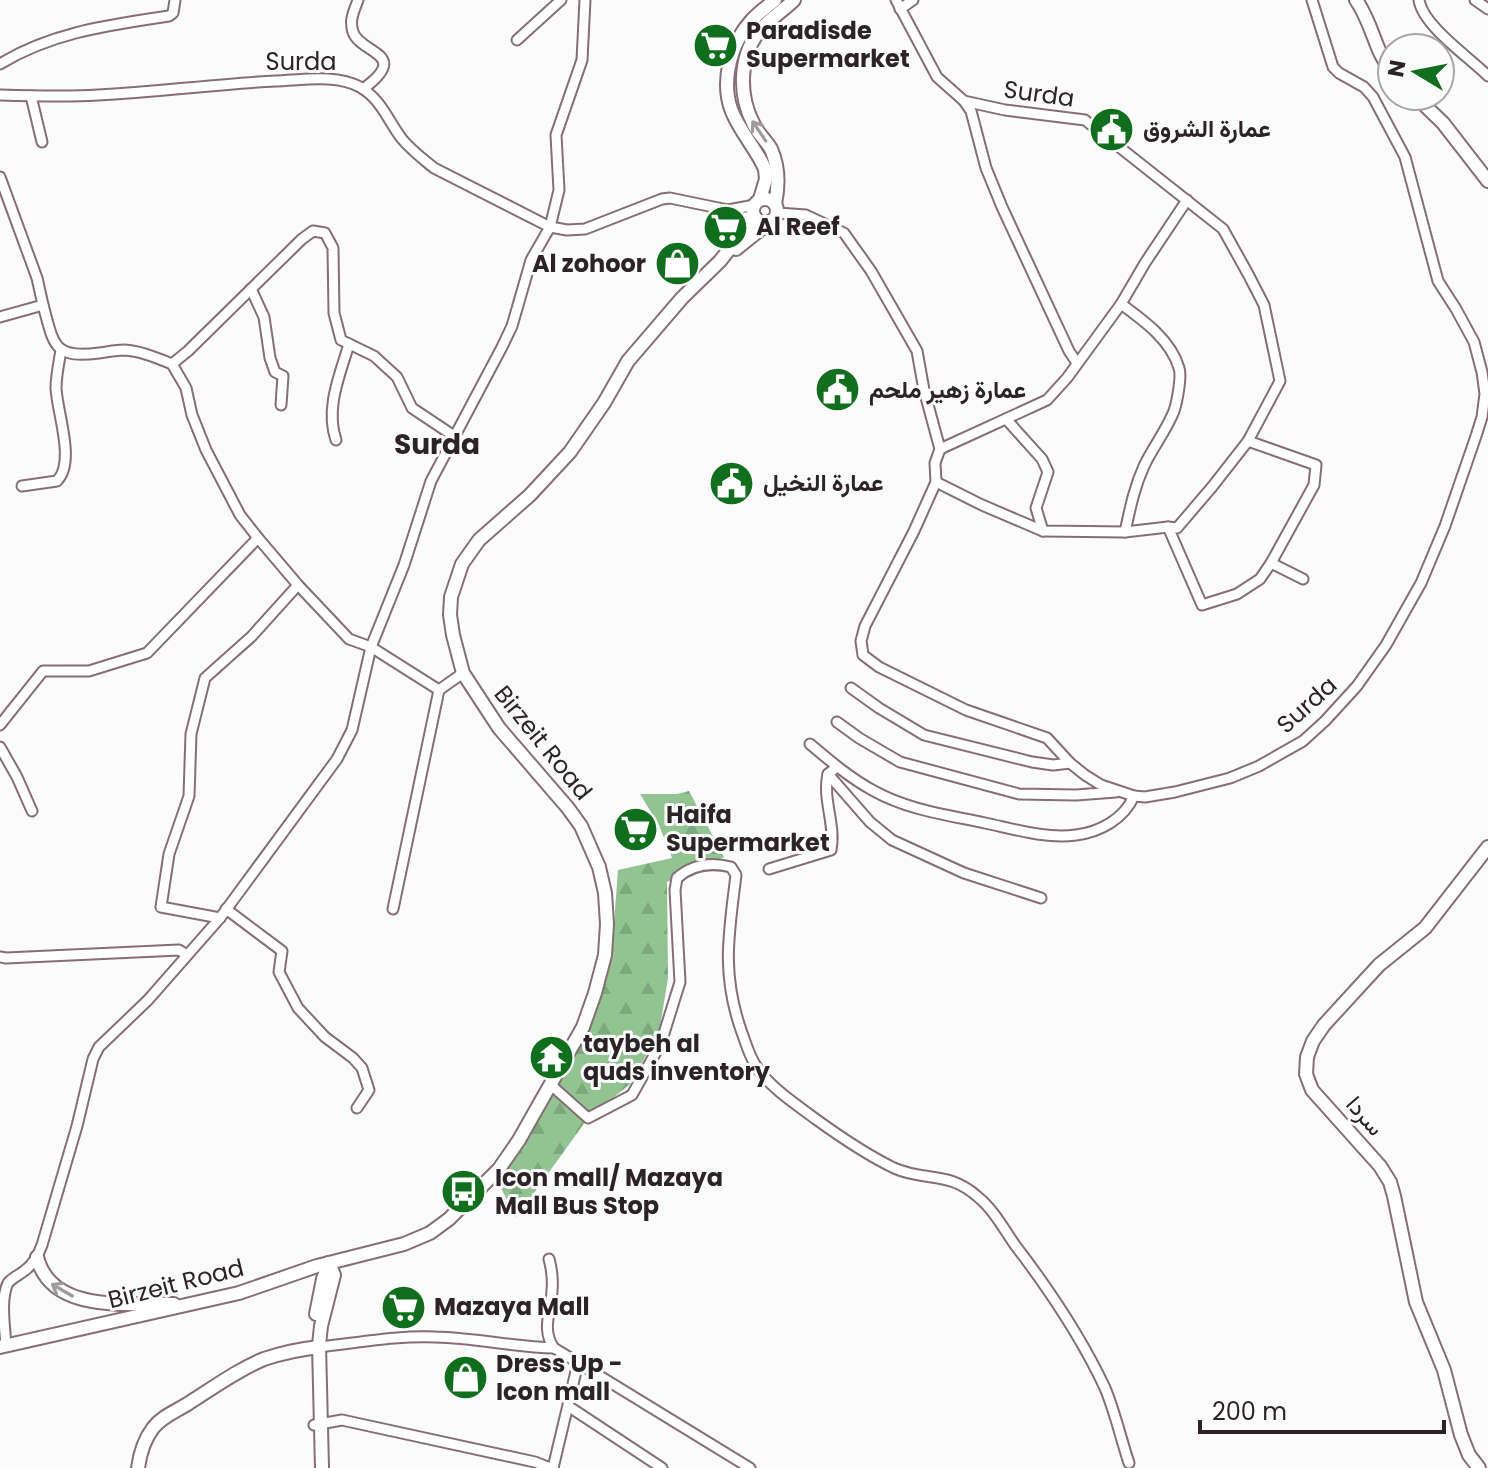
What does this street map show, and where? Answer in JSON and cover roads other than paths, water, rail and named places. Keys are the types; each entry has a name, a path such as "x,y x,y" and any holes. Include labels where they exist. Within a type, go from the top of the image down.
{"main road":[{"path":"720,261 738,239 757,207 766,179 765,169 731,109 727,80 729,68 736,44 750,22 775,0"},
{"path":"720,261 774,213 779,177 770,147 754,126 744,103 743,75 748,53 758,32 794,0"},
{"path":"1356,0 1366,15 1376,45"},
{"path":"1432,112 1488,181"},
{"path":"757,207 766,198 774,213"},
{"path":"757,207 762,222 774,213"},
{"name":"Birzeit Road","path":"3,1347 193,1305 317,1266 404,1244 430,1233 449,1219 499,1169 519,1140 583,1027 595,993 605,955 605,893 599,867 581,826 499,728 463,673 453,635 451,597 462,564 479,540 550,476 604,403 628,361 682,298 720,261"},
{"name":"سردا","path":"1479,1468 1469,1455 1461,1435 1444,1370 1416,1302 1390,1182 1380,1166 1312,1090 1306,1074 1307,1057 1324,1025 1379,965 1425,928 1488,847"},
{"path":"37,1257 40,1269 54,1288 64,1294 104,1302 193,1305"},
{"path":"315,1468 315,1347 323,1279 329,1263"},
{"path":"140,1468 161,1430 189,1403 264,1359 315,1347"},
{"path":"317,1424 322,1468"}],"street":[{"path":"0,64 43,42 79,31 169,16 173,13 175,0"},
{"path":"358,0 351,21 354,35 363,45 377,51 383,61 376,79 363,89"},
{"path":"517,40 561,0"},
{"path":"3,1347 1,1299 9,1281 28,1269 42,1245 93,1059 99,1047 148,1000 223,913 337,759 352,730 371,647 404,565 431,481 512,326 531,260 550,227 559,190 556,135 582,60 585,0"},
{"path":"913,0 898,4 937,77 971,111 986,168 1002,207 1077,363"},
{"name":"Surda","path":"774,213 806,215 844,233 871,271 917,351 940,449 935,463 936,482 865,626 861,641 863,655 879,667 966,710 1047,738 1085,775 1120,792 1145,797 1230,778 1259,766 1303,741 1357,686 1386,645 1421,583 1445,526 1482,417 1485,394 1474,342 1438,281 1405,157 1373,97 1364,87 1333,67 1312,0"},
{"path":"1419,0 1424,15 1434,27 1488,76"},
{"path":"1475,0 1488,9"},
{"name":"Surda","path":"0,95 97,95 250,83 338,80 353,83 377,100 402,138 434,168 550,227 585,229 654,200 670,198 731,214 757,207"},
{"path":"31,96 42,142"},
{"name":"Surda","path":"964,101 1005,110 1085,120 1223,229 1264,305 1280,381 1248,441 1177,528 1168,527"},
{"path":"0,177 37,278 49,327 61,350 73,355 123,350 140,352 172,364 186,388 192,415 206,450 240,515 258,538 349,639 371,647 439,690"},
{"path":"940,449 1047,400 1121,304 1187,200"},
{"path":"731,214 738,229 738,239"},
{"path":"172,364 302,239 313,231 325,233 333,248 334,313 341,340 374,356 397,377 412,408 454,436"},
{"path":"251,289 264,317 275,372 283,376 281,405"},
{"path":"1121,304 1150,324 1173,354 1180,370 1175,408 1133,493 1125,532"},
{"path":"0,317 43,305"},
{"path":"336,440 332,404 349,344"},
{"path":"22,486 57,481 65,469 56,385 61,350"},
{"path":"1006,419 1042,459 1048,472 1036,508 1043,531"},
{"path":"936,482 1043,531 1125,532 1168,527 1202,605 1237,594 1260,579 1314,485 1316,465 1248,441"},
{"path":"0,725 43,671 89,671 147,653 258,538"},
{"path":"1271,563 1303,579"},
{"path":"298,585 252,636 205,678 191,734 189,796 169,854 161,907 223,913 282,951 279,972 298,1008 325,1037 362,1068 369,1090 357,1108"},
{"path":"393,909 439,690 463,673"},
{"path":"851,688 924,735 1032,762 1053,765 1070,763"},
{"path":"837,722 900,762 1019,794 1120,792"},
{"path":"810,744 870,822 892,840 964,873 1041,898"},
{"path":"0,747 32,811"},
{"path":"833,770 895,801 1035,834 1074,836 1094,831 1110,824 1129,808 1134,796"},
{"path":"769,869 831,850 833,839 826,786 833,770"},
{"path":"551,1085 588,1118 632,1095 661,1043 680,982 677,878 687,869 702,865 731,867 736,875 728,940 728,981 733,1007 757,1068 798,1105 873,1158 905,1173 937,1176 959,1183 980,1198 1030,1264 1074,1333 1105,1389 1129,1463"},
{"path":"0,957 179,950 187,955"},
{"path":"549,1259 552,1292 546,1334 554,1348 750,1468"},
{"path":"0,1279 20,1274"},
{"path":"315,1347 432,1336 554,1348"},
{"path":"317,1424 342,1420 552,1468 578,1363"},
{"path":"568,1406 662,1468"}],"place":[{"name":"Paradisde Supermarket","path":"715,45"},
{"name":"عمارة الشروق","path":"1112,129"},
{"name":"Al Reef","path":"725,227"},
{"name":"Al zohoor","path":"677,264"},
{"name":"عمارة زهير ملحم","path":"838,390"},
{"name":"عمارة النخيل","path":"732,483"},
{"name":"Haifa Supermarket","path":"635,829"},
{"name":"taybeh al quds inventory","path":"552,1058"},
{"name":"Icon mall/ Mazaya Mall Bus Stop","path":"464,1192"},
{"name":"Mazaya Mall","path":"403,1307"},
{"name":"Dress Up - Icon mall","path":"465,1378"}],"district":[{"name":"Surda","path":"437,444"}]}
